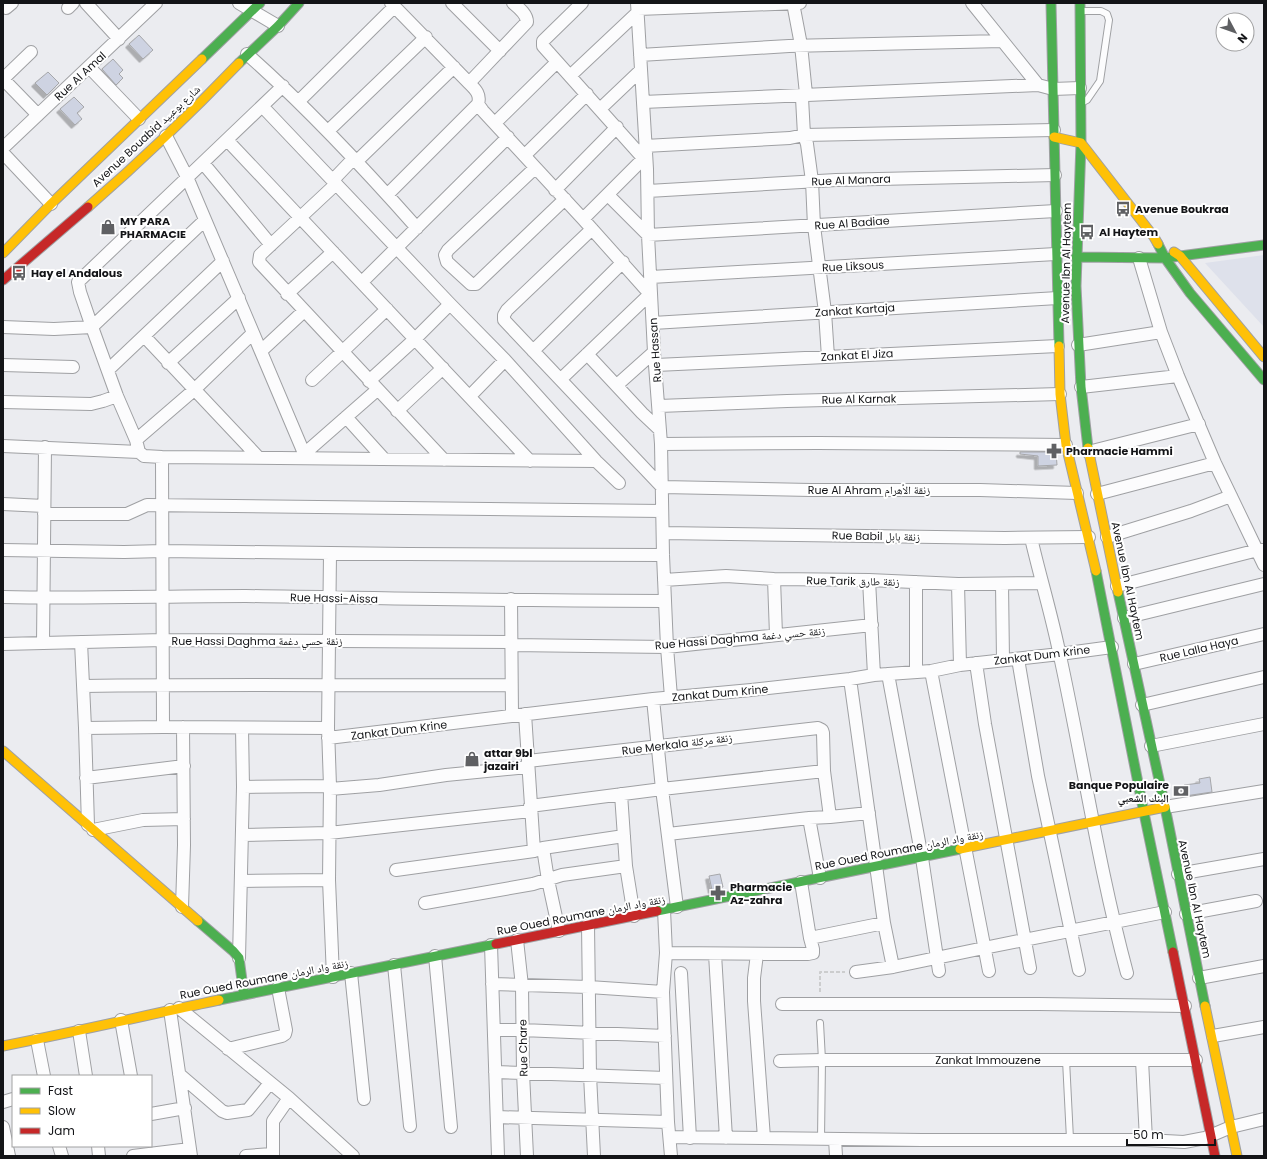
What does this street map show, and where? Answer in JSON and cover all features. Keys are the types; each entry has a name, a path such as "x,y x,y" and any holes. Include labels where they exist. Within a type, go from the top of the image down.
{"street":[{"path":"86,3 119,39"},
{"name":"Rue Al Amal","path":"3,148 156,3"},
{"path":"239,3 256,7 278,26"},
{"name":"Avenue Bouabid شارع بوعبيد","path":"3,280 128,172 212,91 247,54 278,26 299,3"},
{"path":"452,3 500,50"},
{"path":"469,83 527,22 525,15 513,3"},
{"path":"793,3 806,94 802,98 804,135 807,144 812,181 814,226 825,312 828,356"},
{"path":"570,76 638,8 800,3"},
{"path":"972,3 1038,85"},
{"name":"Avenue Ibn Al Haytem","path":"1051,3 1058,346 1060,394 1066,445 1089,537 1144,812 1186,1006 1215,1156"},
{"path":"579,4 542,43 557,62 616,127 645,153"},
{"path":"299,101 393,5 454,67 479,94 480,100 478,104 388,194"},
{"name":"Avenue Bouabid شارع بوعبيد","path":"3,253 50,204 256,7"},
{"name":"Avenue Ibn Al Haytem","path":"1080,7 1081,143 1076,256 1078,346 1088,452 1238,1156"},
{"name":"Rue Hassan","path":"638,8 648,191 648,235 651,277 650,294 661,444 662,555 671,697"},
{"path":"328,131 426,38"},
{"path":"640,55 800,45 1002,41"},
{"path":"31,52 3,79 38,115"},
{"path":"247,54 299,101 356,159 417,228"},
{"path":"495,123 557,62"},
{"path":"89,67 139,119"},
{"path":"444,460 396,411 259,262 260,255 301,218 356,159 454,67"},
{"path":"600,109 641,70"},
{"path":"644,102 1038,85 1053,89 1080,88"},
{"path":"139,452 136,440 117,396 92,327 78,287 78,282 283,86"},
{"path":"524,155 587,94"},
{"path":"478,104 555,190 623,262 650,294 560,379"},
{"path":"262,106 396,248 505,360 596,461 619,483"},
{"path":"555,190 616,127"},
{"path":"583,219 608,195 645,153 790,138 804,135 1054,133 1081,143 1154,237 1165,258 1190,293 1264,380"},
{"path":"166,136 187,177 305,456"},
{"path":"362,282 508,137"},
{"path":"227,140 530,461"},
{"path":"3,153 50,204"},
{"path":"203,163 271,245"},
{"path":"535,168 448,250 445,255 447,262 471,284 476,284 565,199"},
{"path":"1079,187 1091,177 1105,174"},
{"name":"Rue Al Manara","path":"648,191 812,181 1055,175"},
{"path":"608,195 648,235"},
{"name":"Rue Al Badiae","path":"648,235 1056,211"},
{"path":"3,327 54,329 92,327 205,220"},
{"path":"592,229 504,315 504,320 662,487"},
{"path":"1154,237 1180,256 1264,356"},
{"path":"1076,256 1165,258 1264,245"},
{"path":"287,294 333,252"},
{"name":"Rue Liksous","path":"651,277 1056,254"},
{"path":"1139,258 1162,332 1178,376 1215,463 1231,496 1261,550 1264,565"},
{"path":"108,370 223,261"},
{"path":"533,351 623,262"},
{"path":"168,363 239,298"},
{"name":"Zankat Kartaja","path":"653,323 1058,298"},
{"path":"305,456 346,418 415,339 450,304"},
{"path":"312,380 387,309"},
{"path":"261,351 304,311"},
{"path":"1078,346 1162,332"},
{"path":"136,440 194,390 254,333"},
{"path":"144,336 259,458"},
{"name":"Zankat El Jiza","path":"656,365 1058,346"},
{"path":"616,385 654,352"},
{"path":"587,354 642,413 660,430"},
{"path":"470,396 505,360"},
{"path":"3,365 73,367"},
{"path":"396,411 443,368"},
{"path":"1081,387 1178,376"},
{"name":"Rue Al Karnak","path":"659,406 787,400 1060,394"},
{"path":"3,402 91,404 117,396"},
{"path":"346,418 384,459"},
{"path":"1088,452 1198,424"},
{"path":"661,444 818,442 1066,445"},
{"path":"3,446 139,452 144,456 162,457 259,458 305,456 384,459 596,461"},
{"path":"43,643 45,447"},
{"path":"162,457 163,727"},
{"path":"1097,494 1215,463"},
{"name":"Rue Al Ahram زنقة الأهرام","path":"662,487 811,490 980,490 1077,493"},
{"path":"1106,538 1191,511 1231,496"},
{"path":"3,504 44,510 127,514 147,505 662,511"},
{"name":"Rue Babil زنقة بابل","path":"663,533 1031,538 1089,537"},
{"path":"1031,538 1060,654 1092,823 1113,922 1127,973"},
{"path":"3,550 330,554 662,555"},
{"path":"1117,586 1261,550"},
{"path":"330,554 328,733 333,977"},
{"name":"Rue Tarik زنقة طارق","path":"664,580 726,576 774,579 869,580 958,584 1042,583"},
{"path":"774,579 776,635"},
{"path":"869,580 874,675"},
{"path":"916,582 916,672"},
{"path":"958,584 960,665"},
{"path":"1002,584 1004,660"},
{"path":"1124,618 1264,584"},
{"name":"Rue Hassi-Aissa","path":"3,597 246,596 511,599 559,601 665,601"},
{"path":"511,599 512,715"},
{"name":"Rue Hassi Daghma زنقة حسي دغمة","path":"3,644 163,640 667,647 872,625"},
{"name":"Rue Lalla Haya","path":"1134,664 1264,634"},
{"path":"81,642 84,686 86,778 90,827"},
{"name":"Zankat Dum Krine","path":"85,728 242,728 328,733 751,690 874,675 931,671 960,665 1112,647"},
{"path":"1018,659 1038,776 1079,970"},
{"path":"976,663 985,724 1026,939 1030,968"},
{"path":"931,671 989,971"},
{"path":"888,674 922,858 939,971"},
{"path":"1142,705 1264,676"},
{"path":"850,679 884,924 893,967"},
{"path":"84,686 511,685"},
{"path":"653,699 662,789 677,907"},
{"path":"525,714 530,809 559,931"},
{"path":"1151,746 1264,724"},
{"path":"182,907 184,878 183,727"},
{"path":"242,728 243,787 239,958 244,995"},
{"name":"Rue Merkala زنقة مركلة","path":"243,787 330,788 379,785 657,745 815,728 820,729 823,733 824,772"},
{"path":"3,751 223,942 239,958"},
{"path":"86,778 184,766"},
{"path":"242,835 329,832 530,809 662,789 824,772 830,817"},
{"path":"1165,808 1264,791"},
{"path":"621,794 626,866 634,916"},
{"name":"Rue Oued Roumane زنقة واد الرمان","path":"3,1046 79,1031 121,1020 174,1009 1165,808"},
{"path":"668,834 809,818 869,813"},
{"path":"809,818 820,878"},
{"path":"90,827 108,826 143,820 184,819"},
{"path":"396,870 624,836"},
{"path":"1178,874 1264,858"},
{"path":"425,903 533,884 562,875 626,866"},
{"path":"241,881 330,880"},
{"path":"666,953 813,953 814,951 810,938 800,882"},
{"path":"1186,914 1256,901"},
{"path":"664,910 666,953 663,992 668,1122 671,1156"},
{"path":"856,972 893,967 1165,912"},
{"path":"810,938 884,924"},
{"path":"588,925 590,1075 594,1156"},
{"name":"Rue Chare","path":"517,940 522,986 523,1073 527,1156"},
{"path":"491,945 498,1156"},
{"path":"716,954 726,1138"},
{"path":"757,954 754,978 754,1001 764,1138"},
{"path":"435,956 451,1127"},
{"path":"394,965 410,1126"},
{"path":"1199,978 1264,966"},
{"path":"351,973 364,1099"},
{"path":"681,973 690,1138"},
{"path":"492,984 589,987 663,992"},
{"path":"228,1049 285,1034 286,1030 278,988"},
{"path":"782,1004 1186,1006"},
{"path":"174,1009 228,1049 289,1098 353,1156"},
{"path":"140,1153 191,1152 179,1074 174,1009"},
{"path":"121,1020 131,1075"},
{"path":"1213,1036 1264,1027"},
{"path":"495,1030 665,1036"},
{"path":"79,1031 86,1075"},
{"path":"37,1040 44,1075"},
{"path":"1142,1060 1146,1140"},
{"name":"Zankat Immouzene","path":"780,1061 1196,1060"},
{"path":"495,1072 666,1078"},
{"path":"179,1074 226,1113 248,1110 270,1083"},
{"path":"246,1156 273,1155 273,1121 289,1098"},
{"path":"152,1114 184,1108"},
{"path":"496,1117 668,1122"},
{"path":"670,1137 821,1139 1070,1139 1184,1142 1200,1140 1231,1127 1264,1118"},
{"path":"7,1132 9,1156"},
{"path":"835,1139 836,1156"}],"lane":[{"path":"1080,7 1101,11 1107,14 1109,20 1100,81 1087,100 1080,104"},
{"path":"820,1023 822,1060 821,1139"},
{"path":"1066,1060 1070,1139"}],"path":[{"path":"820,1003 820,972 856,972"}],"shaded area":[{"path":"1264,255 1264,327 1205,263"}],"building":[{"path":"139,35 153,50 143,59 129,44"},
{"path":"113,59 123,70 119,74 123,78 116,85 102,69"},
{"path":"48,72 59,83 47,95 35,83"},
{"path":"74,97 84,107 77,113 82,119 75,125 60,109"},
{"path":"1020,452 1056,452 1057,465 1038,466 1038,456 1020,454"},
{"path":"1210,777 1212,792 1185,796 1184,785 1200,783 1199,779"},
{"path":"720,874 723,887 712,890 709,876"}],"traffic: fast":[{"path":"202,59 260,3"},
{"path":"239,63 278,26 299,3"},
{"path":"1051,3 1059,346"},
{"path":"1080,3 1081,143 1076,286 1081,387 1088,448"},
{"path":"1158,244 1165,258 1190,293 1264,380"},
{"path":"1076,257 1165,258 1264,245"},
{"path":"1096,571 1173,952"},
{"path":"1118,592 1165,807 1205,1006"},
{"path":"657,911 960,849"},
{"path":"198,921 239,958 244,995"},
{"path":"219,1000 496,944"}],"traffic: slow":[{"path":"3,253 51,204 202,59"},
{"path":"88,207 203,100 239,63"},
{"path":"1054,137 1081,143 1158,244"},
{"path":"1174,252 1180,256 1264,357"},
{"path":"1059,346 1060,394 1066,445 1096,571"},
{"path":"1088,448 1118,592"},
{"path":"3,751 198,921"},
{"path":"960,849 1165,807"},
{"path":"3,1046 219,1000"},
{"path":"1205,1006 1237,1156"}],"traffic: jam":[{"path":"3,280 88,207"},
{"path":"496,944 657,911"},
{"path":"1173,952 1215,1156"}],"place":[{"name":"Avenue Boukraa","path":"1123,209"},
{"name":"MY PARA PHARMACIE","path":"108,227"},
{"name":"Al Haytem","path":"1087,232"},
{"name":"Hay el Andalous","path":"19,273"},
{"name":"Pharmacie Hammi","path":"1054,451"},
{"name":"attar 9bl jazairi","path":"472,759"},
{"name":"Banque Populaire البنك الشعبي","path":"1181,791"},
{"name":"Pharmacie Az-zahra","path":"718,893"}]}
